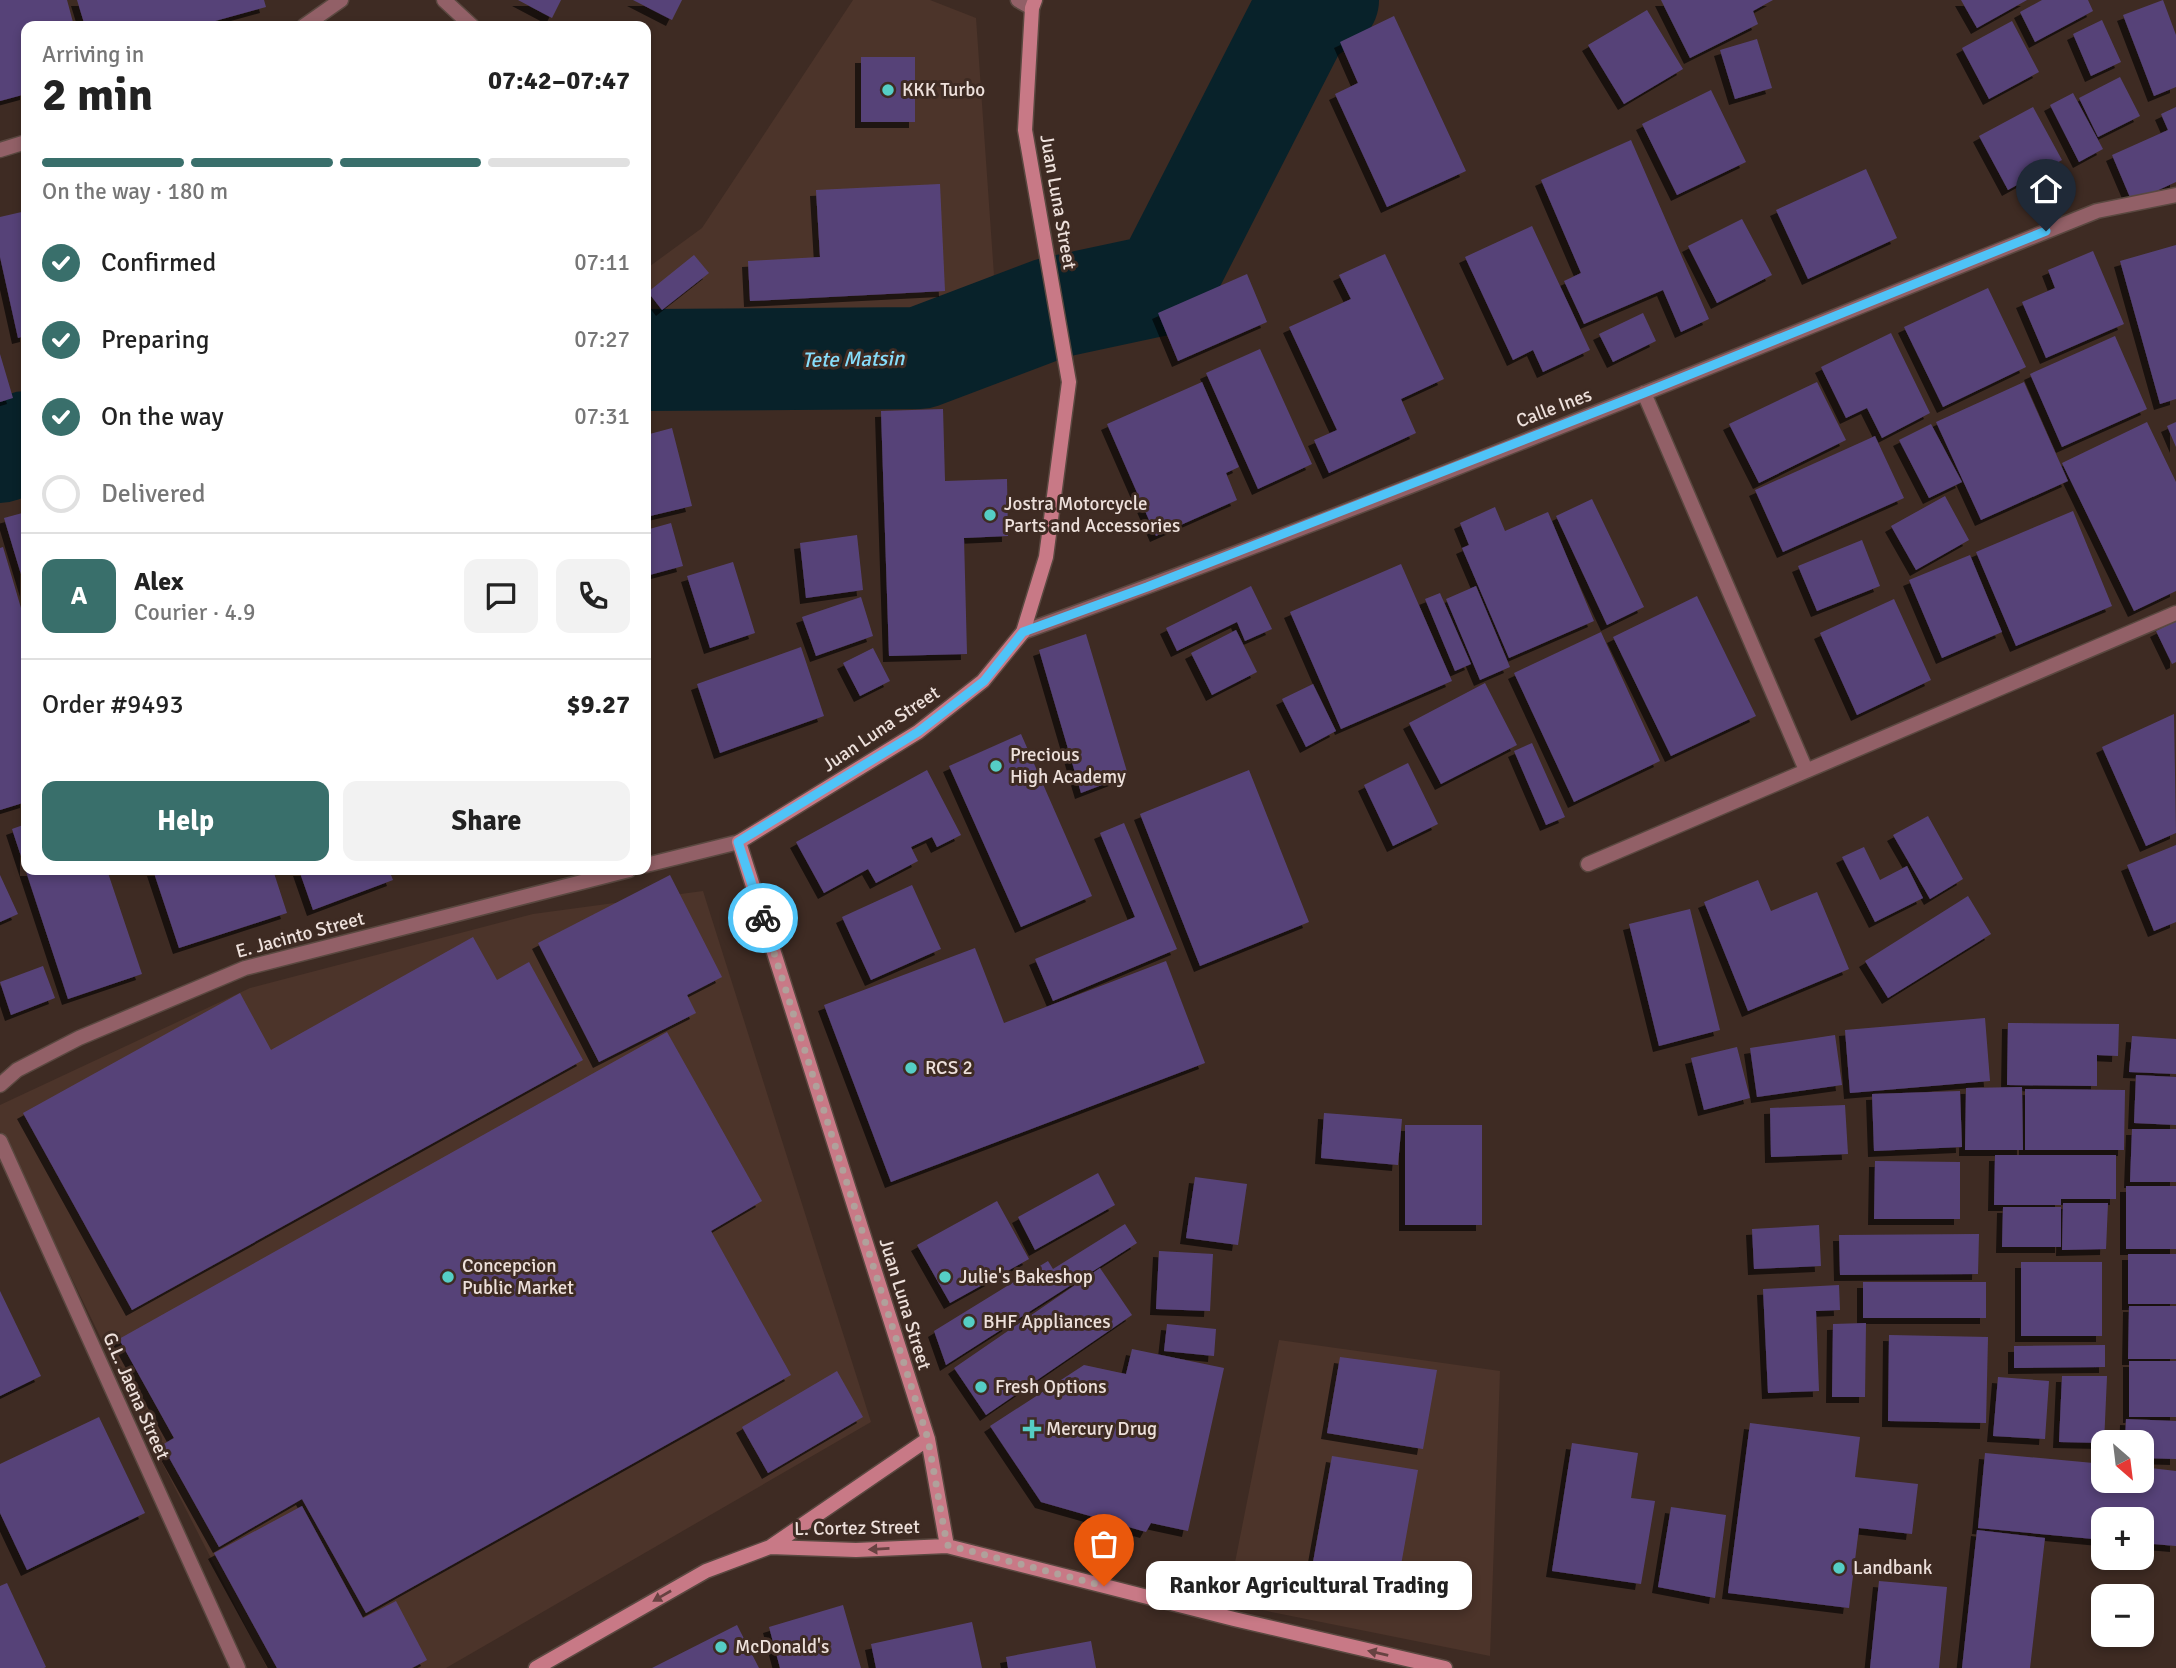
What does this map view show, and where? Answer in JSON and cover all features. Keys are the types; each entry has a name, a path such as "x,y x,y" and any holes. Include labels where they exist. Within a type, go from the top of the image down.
{"street":[{"path":"311,21 341,0"},
{"path":"444,0 467,21"},
{"path":"1017,0 1034,4"},
{"name":"Juan Luna Street","path":"947,1545 928,1439 738,842 918,732 984,681 1023,632 1046,557 1069,382 1025,130 1034,4"},
{"path":"0,150 21,144"},
{"name":"Calle Ines","path":"1023,632 1160,582 1644,393 2097,211 2176,195"},
{"path":"1644,393 1806,770"},
{"path":"1588,864 2176,613"},
{"path":"651,864 738,842"},
{"name":"E. Jacinto Street","path":"0,1086 17,1070 79,1038 245,968 609,875"},
{"name":"G.L. Jaena Street","path":"0,1141 238,1668"},
{"path":"770,1547 928,1439"},
{"name":"L. Cortez Street","path":"536,1668 706,1571 770,1547 856,1550 947,1545 1242,1621 1445,1668"}],"shaded area":[{"path":"853,0 930,0 976,18 994,275 946,306 651,326 651,265 702,228"},
{"name":"Concepcion Public Market","path":"703,891 871,1422 446,1668 267,1668 151,1441 0,1131 0,1105 250,988 533,914"},
{"path":"1279,1340 1500,1371 1490,1656 1227,1603"}],"building":[{"path":"0,0 67,0 73,21 21,21 21,95 0,101"},
{"path":"77,0 264,0 266,7 215,21 83,21"},
{"path":"518,0 561,0 552,18"},
{"path":"633,0 682,0 672,20"},
{"path":"1661,0 1773,0 1753,11 1758,24 1690,58"},
{"path":"1961,0 2027,0 1977,28"},
{"path":"2042,0 2088,0 2093,11 2035,42 2020,12"},
{"path":"2163,0 2176,35 2176,87 2154,96 2123,15"},
{"path":"1647,10 1683,69 1624,104 1588,45"},
{"path":"1394,16 1466,171 1387,207 1335,94 1358,83 1340,42"},
{"path":"2102,20 2121,62 2091,76 2073,34"},
{"path":"2012,21 2039,72 1989,99 1962,48"},
{"path":"1757,39 1772,88 1735,99 1720,50"},
{"name":"KKK Turbo","path":"861,57 915,57 915,122 861,122"},
{"path":"2120,77 2140,116 2098,137 2079,98"},
{"path":"1711,90 1746,162 1677,195 1642,124"},
{"path":"2073,93 2103,149 2079,162 2050,105"},
{"path":"2033,107 2062,160 2008,190 1979,136"},
{"path":"2176,107 2176,182 2132,202 2112,155 2168,130 2161,114"},
{"path":"1631,140 1709,319 1681,332 1663,290 1584,324 1564,281 1581,273 1541,180"},
{"path":"1866,169 1897,238 1808,279 1776,210"},
{"path":"940,184 945,291 750,301 748,261 820,257 816,190"},
{"path":"21,212 21,337 18,338 0,257 0,217"},
{"path":"1742,219 1772,275 1717,303 1688,246"},
{"path":"1532,226 1590,350 1543,372 1533,350 1513,360 1465,257"},
{"path":"2176,245 2176,399 2160,404 2120,261"},
{"path":"2093,251 2124,324 2046,358 2022,302 2055,288 2048,270"},
{"path":"1385,254 1444,379 1401,399 1416,433 1329,473 1314,440 1337,430 1289,327 1351,299 1339,275"},
{"path":"694,255 709,273 662,310 651,296 651,290"},
{"path":"1247,274 1267,322 1178,361 1158,313"},
{"path":"1988,288 2026,367 1943,407 1904,327"},
{"path":"1643,313 1656,341 1613,362 1599,334"},
{"path":"1891,333 1930,413 1882,438 1867,408 1846,418 1821,367"},
{"path":"2115,336 2147,409 2062,447 2030,374"},
{"path":"1260,349 1312,464 1258,489 1206,373"},
{"path":"0,354 13,398 0,402"},
{"path":"1202,382 1239,467 1226,473 1237,500 1156,536 1107,424"},
{"path":"1817,382 1846,440 1759,483 1729,424"},
{"path":"2024,382 2068,481 1981,520 1936,422"},
{"path":"943,409 945,481 1007,479 1008,536 964,538 967,654 889,656 881,411"},
{"path":"2147,422 2176,482 2176,591 2134,611 2062,463"},
{"path":"2176,422 2176,447 2167,426"},
{"path":"1931,424 1962,482 1929,498 1899,440"},
{"path":"672,428 692,506 651,516 651,434"},
{"path":"1875,436 1904,498 1783,552 1755,490"},
{"path":"1945,496 1969,540 1916,570 1891,526"},
{"path":"1592,499 1644,607 1607,625 1556,516"},
{"path":"1495,507 1505,531 1548,512 1594,621 1509,658 1462,548 1469,545 1460,523"},
{"path":"2073,511 2112,606 2016,646 1976,552"},
{"path":"21,513 21,574 4,518"},
{"path":"671,523 683,566 651,575 651,529"},
{"path":"857,535 863,590 806,598 800,543"},
{"path":"1862,540 1880,586 1817,611 1798,566"},
{"path":"3,547 21,608 21,804 0,810 0,548"},
{"path":"1970,555 2002,632 1942,658 1909,580"},
{"path":"733,562 755,633 710,648 687,576"},
{"path":"1401,564 1452,681 1341,729 1290,612"},
{"path":"1251,586 1272,629 1245,641 1237,622 1177,651 1166,628"},
{"path":"1476,586 1510,667 1480,680 1446,599"},
{"path":"1440,593 1471,664 1455,671 1425,599"},
{"path":"1697,596 1756,716 1671,756 1613,637"},
{"path":"861,597 873,636 816,656 802,617"},
{"path":"1894,599 1931,680 1857,715 1820,633"},
{"path":"2176,621 2176,662 2172,664 2156,631"},
{"path":"1236,630 1257,672 1212,695 1191,653"},
{"path":"1601,632 1660,761 1574,802 1514,673"},
{"path":"1086,634 1128,775 1081,793 1039,650"},
{"path":"801,647 824,716 720,753 697,684"},
{"path":"873,648 890,681 860,696 843,663"},
{"path":"1485,683 1517,745 1441,784 1409,723"},
{"path":"1313,684 1336,731 1306,747 1282,699"},
{"path":"2174,714 2176,833 2146,846 2102,747"},
{"path":"1021,734 1092,896 1021,927 949,766"},
{"path":"1532,743 1565,817 1546,825 1514,751"},
{"path":"1408,763 1438,824 1393,846 1364,785"},
{"path":"927,770 961,835 937,847 932,837 911,847 918,861 876,883 868,869 824,893 796,842"},
{"path":"1249,770 1309,922 1200,966 1140,814"},
{"path":"1928,816 1963,879 1930,899 1893,835"},
{"path":"1124,823 1177,949 1053,1001 1035,959 1135,917 1100,833"},
{"path":"21,826 21,856 12,829"},
{"path":"2176,845 2176,922 2154,931 2127,865"},
{"path":"1864,847 1880,880 1907,866 1923,898 1875,922 1842,857"},
{"path":"0,875 18,914 0,922"},
{"path":"27,875 109,875 142,974 68,999"},
{"path":"155,875 275,875 287,913 179,948"},
{"path":"301,875 391,875 393,880 313,910"},
{"path":"670,875 722,977 687,995 696,1013 599,1062 538,943"},
{"path":"1758,880 1771,911 1817,892 1849,969 1748,1011 1704,902"},
{"path":"912,885 941,949 871,980 842,917"},
{"path":"1968,896 1991,934 1888,998 1865,961"},
{"path":"1690,909 1720,1030 1659,1046 1629,924"},
{"path":"473,937 497,980 529,962 583,1060 132,1310 23,1113 240,993 271,1050"},
{"path":"975,948 1004,1023 1166,961 1205,1063 891,1182 824,1005"},
{"path":"43,966 55,998 11,1015 0,982"},
{"path":"1985,1018 1990,1081 1850,1093 1845,1030"},
{"path":"2008,1023 2119,1024 2118,1056 2097,1055 2097,1086 2007,1085"},
{"path":"667,1032 762,1201 711,1231 791,1375 366,1613 302,1499 219,1547 162,1445 174,1438 119,1339"},
{"path":"1835,1035 1842,1085 1757,1097 1750,1048"},
{"path":"2132,1036 2176,1039 2176,1074 2129,1072"},
{"path":"1737,1047 1750,1098 1704,1110 1691,1058"},
{"path":"2136,1075 2176,1077 2176,1125 2134,1123"},
{"path":"2022,1087 2023,1150 1965,1150 1966,1088"},
{"path":"2025,1089 2125,1090 2124,1150 2025,1150"},
{"path":"1960,1091 1962,1147 1874,1151 1872,1094"},
{"path":"1845,1105 1848,1154 1771,1157 1770,1108"},
{"path":"1324,1113 1402,1119 1398,1165 1321,1158"},
{"path":"1405,1125 1482,1125 1482,1225 1405,1225"},
{"path":"2132,1129 2176,1129 2176,1182 2130,1182"},
{"path":"1995,1155 2116,1155 2116,1199 2061,1199 2061,1205 1994,1205"},
{"path":"1875,1161 1960,1162 1960,1219 1874,1219"},
{"path":"1098,1173 1115,1205 1035,1250 1018,1217"},
{"path":"1195,1177 1247,1184 1238,1245 1186,1238"},
{"path":"2126,1186 2176,1186 2176,1249 2126,1249"},
{"path":"997,1201 1029,1259 950,1303 917,1245"},
{"path":"2063,1203 2108,1203 2106,1249 2062,1250"},
{"path":"2003,1207 2061,1207 2061,1247 2002,1247"},
{"path":"1125,1224 1137,1243 946,1365 934,1331 1048,1261 1053,1269"},
{"path":"1819,1225 1821,1266 1754,1269 1752,1229"},
{"path":"1979,1234 1978,1274 1840,1275 1839,1235"},
{"path":"1159,1251 1213,1254 1210,1311 1156,1309"},
{"path":"2128,1254 2176,1254 2176,1304 2128,1304"},
{"path":"2021,1262 2102,1262 2102,1336 2021,1336"},
{"path":"1100,1268 1132,1315 986,1415 954,1368"},
{"path":"1863,1282 1986,1282 1986,1318 1863,1318"},
{"path":"1839,1285 1840,1310 1816,1311 1819,1391 1768,1393 1763,1289"},
{"path":"0,1291 41,1376 0,1396"},
{"path":"2129,1306 2176,1306 2176,1359 2128,1359"},
{"path":"1866,1323 1865,1397 1832,1397 1833,1324"},
{"path":"1167,1324 1216,1329 1214,1356 1164,1351"},
{"path":"1889,1335 1988,1337 1986,1423 1888,1421"},
{"path":"2105,1345 2105,1367 2014,1368 2014,1346"},
{"path":"1132,1349 1224,1368 1188,1531 1151,1523 1146,1532 1041,1502 990,1426 1084,1365 1126,1374"},
{"path":"1340,1357 1437,1370 1423,1449 1327,1433"},
{"path":"2129,1361 2176,1361 2176,1417 2129,1417"},
{"path":"837,1371 863,1417 768,1473 742,1427"},
{"path":"2062,1376 2107,1376 2105,1430 2091,1430 2091,1443 2059,1442"},
{"path":"1998,1377 2049,1381 2045,1439 1993,1436"},
{"path":"99,1417 145,1513 27,1570 0,1513 0,1464"},
{"path":"2126,1419 2176,1421 2176,1459 2154,1458 2154,1430 2126,1430"},
{"path":"1750,1423 1860,1437 1855,1477 1918,1484 1912,1534 1859,1528 1849,1608 1728,1593"},
{"path":"1572,1443 1638,1453 1631,1498 1655,1501 1641,1584 1552,1571"},
{"path":"1985,1453 2091,1463 2091,1493 2154,1493 2154,1468 2176,1471 2176,1546 2154,1544 2154,1507 2091,1507 2091,1539 1978,1528"},
{"path":"1332,1456 1418,1470 1396,1593 1310,1579"},
{"path":"302,1506 363,1618 396,1601 427,1660 412,1668 277,1668 214,1553"},
{"path":"1671,1507 1726,1515 1715,1598 1658,1587"},
{"path":"1977,1530 2045,1538 2030,1668 1962,1668"},
{"path":"1879,1581 1947,1587 1939,1668 1870,1668"},
{"path":"7,1583 46,1667 44,1668 0,1668 0,1586"},
{"path":"843,1605 861,1668 780,1668 769,1627"},
{"path":"972,1622 982,1668 876,1668 871,1644"},
{"name":"McDonald's","path":"737,1625 759,1668 652,1668"},
{"path":"1091,1641 1096,1668 1008,1668 1006,1657"}],"waterway":[{"path":"651,360 920,358 1052,308 1164,284 1299,20 1328,0"},
{"name":"Tete Matsin","path":"0,452 21,444"}],"way so far":[{"path":"763,918 928,1439 947,1545 1104,1586"}],"place":[{"name":"KKK Turbo","path":"888,90"},
{"name":"Jostra Motorcycle Parts and Accessories","path":"990,515"},
{"name":"Precious High Academy","path":"996,766"},
{"name":"RCS 2","path":"911,1068"},
{"name":"Concepcion Public Market","path":"448,1277"},
{"name":"Julie's Bakeshop","path":"945,1277"},
{"name":"BHF Appliances","path":"969,1322"},
{"name":"Fresh Options","path":"981,1387"},
{"name":"Mercury Drug","path":"1032,1429"},
{"name":"Landbank","path":"1839,1568"},
{"name":"Rankor Agricultural Trading","path":"1104,1586"},
{"name":"McDonald's","path":"721,1647"}],"route":[{"path":"763,918 738,842 918,732 984,681 1023,632 1147,587 1644,393 2046,231"}]}
